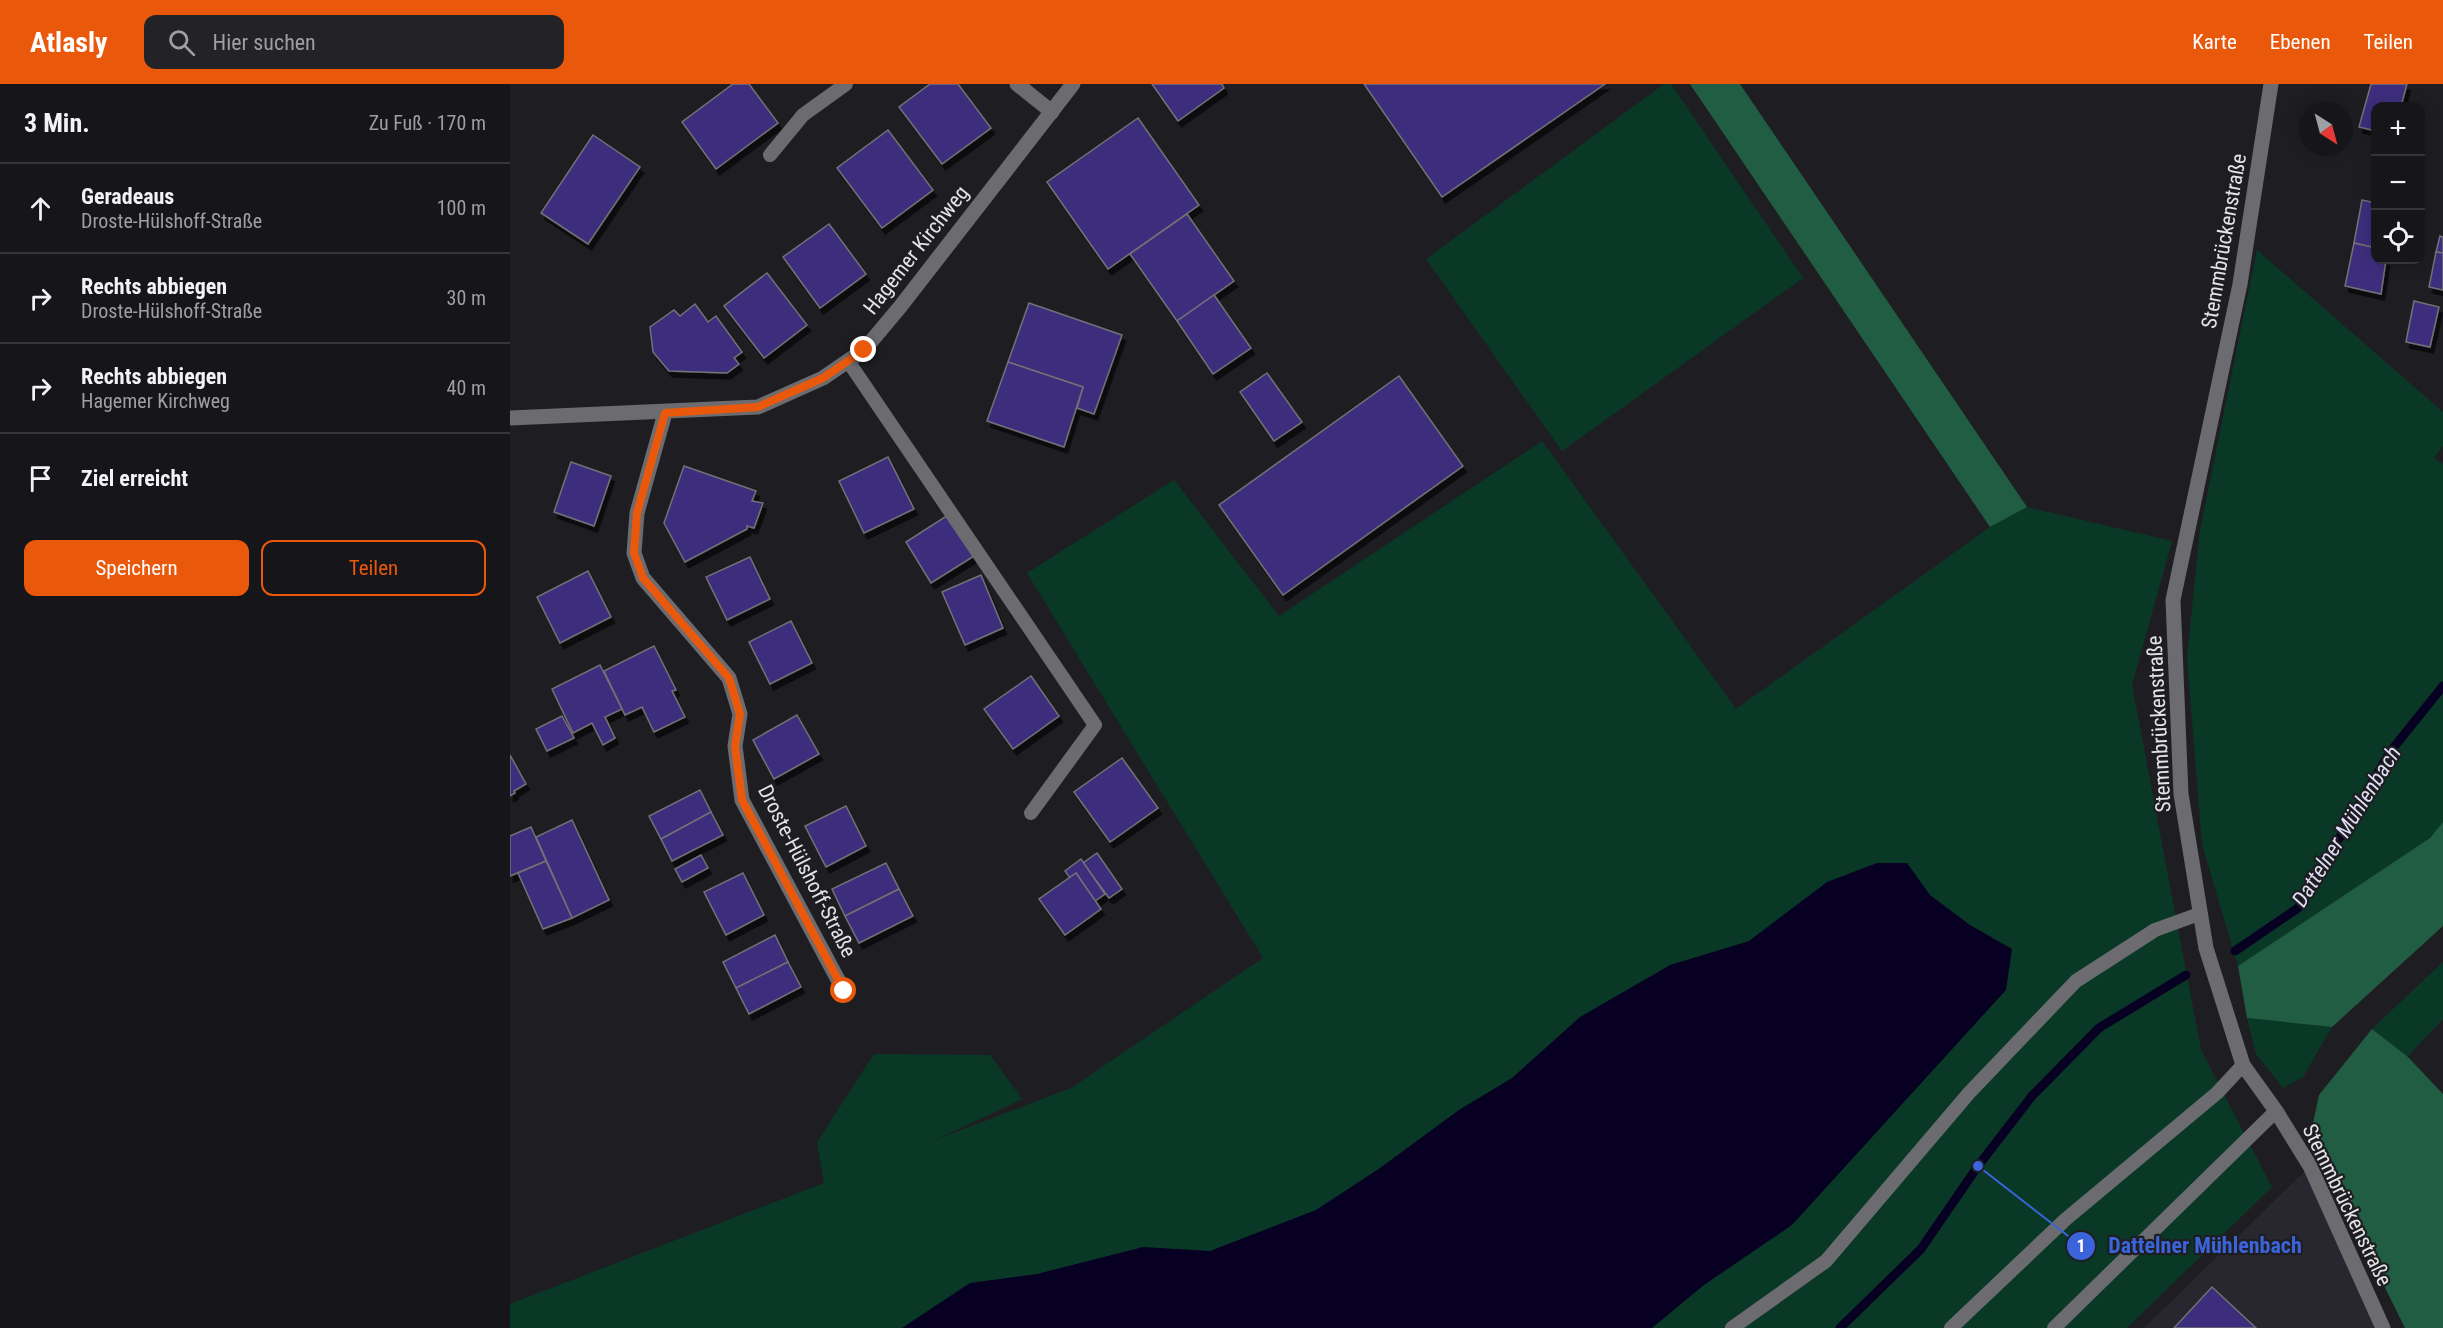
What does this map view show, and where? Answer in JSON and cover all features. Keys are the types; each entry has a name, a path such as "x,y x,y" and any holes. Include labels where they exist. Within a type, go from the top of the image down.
{"street":[{"path":"1017,84 1052,111"},
{"name":"Hagemer Kirchweg","path":"510,418 665,413 758,407 823,378 864,350 1073,84"},
{"name":"Stemmbrückenstraße","path":"2271,84 2240,284 2173,600 2181,794 2206,948 2243,1065 2276,1111 2310,1166 2383,1328"},
{"name":"Droste-Hülshoff-Straße","path":"665,413 637,513 634,553 643,578 729,678 740,714 735,746 742,800 844,991"}],"lane":[{"path":"770,155 803,115 846,84"},
{"path":"848,361 1095,725 1031,813"},
{"path":"1732,1328 1826,1262 1969,1092 2076,981 2155,930 2199,914"},
{"path":"1952,1328 2066,1219 2217,1093 2243,1065"},
{"path":"2054,1328 2276,1111"}],"shaded area":[{"path":"1877,863 1907,863 1930,895 1970,925 2012,949 2006,990 1792,1225 1704,1285 1652,1328 902,1328 970,1283 1037,1274 1143,1247 1210,1251 1316,1210 1380,1168 1459,1110 1512,1078 1580,1017 1670,965 1749,941 1827,882"},
{"path":"2310,1166 2384,1328 2144,1328"}],"green space":[{"path":"1664,84 1671,84 1803,278 1562,451 1426,259"},
{"path":"1690,84 1740,84 2027,507 1990,527"},
{"path":"2257,250 2443,412 2443,446 2434,458 2443,464 2443,822 2430,838 2238,966 2202,844 2187,658 2200,530"},
{"path":"1542,441 1736,709 1990,527 2027,507 2172,541 2132,685 2201,1050 2272,1187 2127,1328 510,1328 510,1304 824,1183 817,1142 874,1054 990,1055 1022,1099 935,1140 1071,1088 1263,958 1027,573 1174,480 1279,616"},
{"path":"2443,822 2443,926 2332,1027 2247,1018 2238,966 2430,838"},
{"path":"2443,962 2443,1019 2407,1057 2372,1029"},
{"path":"2247,1018 2332,1027 2303,1077 2283,1088 2256,1054"},
{"path":"2372,1029 2408,1057 2443,1094 2443,1328 2405,1328 2310,1137 2319,1095"}],"building":[{"path":"733,84 749,84 778,123 716,169 682,122"},
{"path":"930,84 958,84 991,128 942,164 899,107"},
{"path":"1152,84 1222,84 1224,88 1178,121"},
{"path":"1364,84 1605,84 1442,197"},
{"path":"2371,84 2407,84 2402,102 2371,102 2371,130 2359,127"},
{"path":"1138,118 1199,205 1108,269 1047,182"},
{"path":"888,130 933,190 882,228 837,168"},
{"path":"593,135 640,167 588,244 541,213"},
{"path":"2362,200 2371,202 2371,247 2354,243"},
{"path":"1187,214 1234,281 1177,321 1130,254"},
{"path":"829,224 866,274 820,308 783,257"},
{"path":"2440,236 2443,237 2443,253 2436,252"},
{"path":"2354,243 2371,247 2371,264 2385,264 2381,294 2345,286"},
{"path":"2436,252 2443,253 2443,290 2429,287"},
{"path":"767,273 807,325 764,358 724,306"},
{"path":"1214,295 1251,348 1213,374 1177,321"},
{"path":"2414,301 2439,307 2430,347 2406,342"},
{"path":"1029,303 1122,335 1094,414 1077,408 1083,387 1008,362"},
{"path":"695,304 708,322 716,316 742,352 734,358 739,364 727,373 669,371 653,352 650,327 674,310 680,316"},
{"path":"1008,362 1083,387 1064,447 987,421"},
{"path":"1267,373 1302,422 1274,441 1240,392"},
{"path":"1399,376 1463,466 1283,595 1219,505"},
{"path":"888,457 914,509 864,533 839,481"},
{"path":"571,462 611,476 594,526 554,512"},
{"path":"684,466 756,491 752,501 763,503 754,528 747,526 747,529 685,562 664,523"},
{"path":"948,515 974,556 931,583 906,542"},
{"path":"750,557 770,599 727,620 706,577"},
{"path":"588,571 611,617 560,643 537,597"},
{"path":"981,575 1003,628 965,645 942,592"},
{"path":"791,621 812,663 770,684 749,642"},
{"path":"654,646 676,690 672,691 685,717 654,732 642,707 625,715 604,671"},
{"path":"600,665 622,709 605,717 615,738 603,745 592,723 573,733 552,689"},
{"path":"1031,676 1059,716 1013,749 984,709"},
{"path":"797,715 819,754 774,779 753,740"},
{"path":"562,716 574,738 547,751 536,729"},
{"path":"510,755 526,784 510,796"},
{"path":"1122,758 1158,808 1110,842 1074,792"},
{"path":"700,790 711,812 661,839 649,816"},
{"path":"846,806 866,846 826,867 805,826"},
{"path":"711,812 723,835 672,861 661,839"},
{"path":"572,820 609,900 572,918 536,837"},
{"path":"531,827 546,861 510,876 510,836"},
{"path":"1097,853 1122,889 1109,898 1083,863"},
{"path":"701,855 708,868 682,882 675,869"},
{"path":"1081,859 1105,894 1095,901 1076,873 1070,878 1065,871"},
{"path":"546,861 572,918 543,929 518,873"},
{"path":"886,863 899,889 845,916 832,889"},
{"path":"743,873 764,915 726,935 704,892"},
{"path":"1076,873 1101,909 1065,935 1039,899"},
{"path":"899,889 913,916 859,943 845,916"},
{"path":"775,935 788,962 736,988 723,962"},
{"path":"788,962 801,987 749,1014 736,988"},
{"path":"2212,1287 2256,1328 2174,1328"}],"waterway":[{"name":"Dattelner Mühlenbach","path":"2235,951 2298,908 2390,752 2443,686"},
{"name":"Dattelner Mühlenbach","path":"1840,1328 1921,1249 1978,1166 2032,1096 2099,1028 2186,975"}],"place":[{"name":"Dattelner Mühlenbach","path":"1978,1166"}],"route":[{"path":"844,991 780,867 742,800 735,746 740,714 729,678 643,578 634,553 637,513 665,413 758,407 823,378 864,350"}]}
